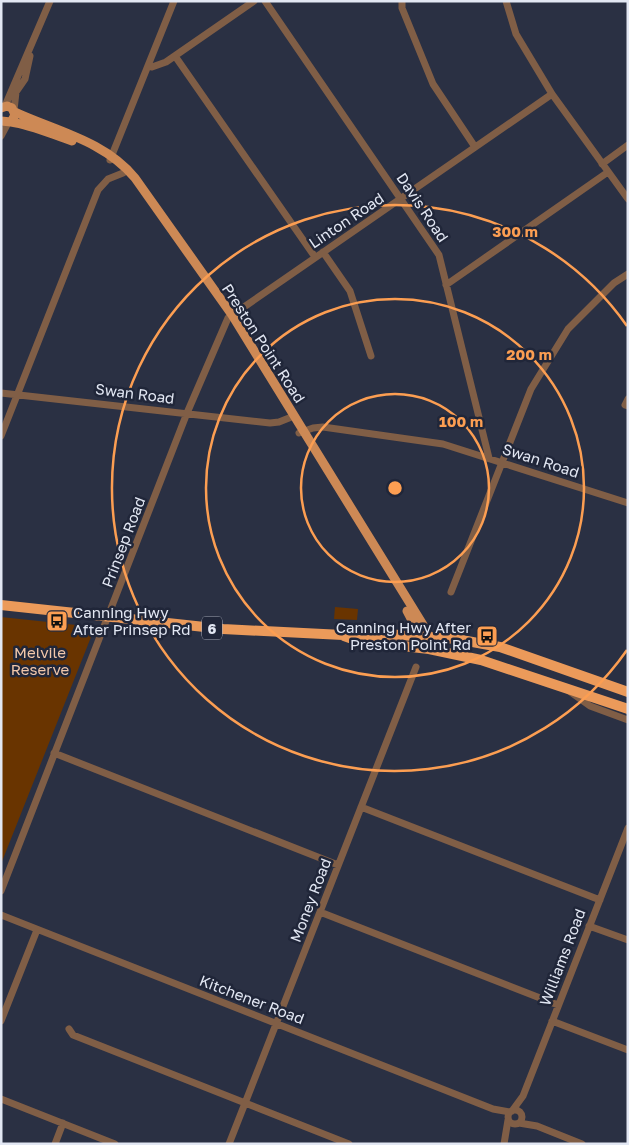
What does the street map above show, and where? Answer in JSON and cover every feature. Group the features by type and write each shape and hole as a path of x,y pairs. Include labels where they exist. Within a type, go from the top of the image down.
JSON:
{"highway":[{"name":"6","path":"1,605 226,630 343,635 358,632 485,643 530,655 628,692"},
{"name":"6","path":"343,635 358,641 424,648 482,660 628,709"},
{"path":"482,660 485,643"}],"main road":[{"path":"6,108 14,118 7,122"},
{"name":"Preston Point Road","path":"6,108 95,145 135,178 230,316 423,637 424,648"},
{"name":"Preston Point Road","path":"7,122 32,125 54,136 83,145 111,158 141,192 230,316"}],"street":[{"path":"6,108 50,1"},
{"path":"111,158 174,1"},
{"path":"148,66 166,62 254,1"},
{"name":"Davis Road","path":"265,1 439,255 489,458"},
{"path":"402,1 402,8 432,84 475,147"},
{"path":"506,1 516,34 552,94 628,199"},
{"path":"175,56 315,257"},
{"name":"Linton Road","path":"230,316 552,94"},
{"path":"1,136 7,122"},
{"path":"602,164 628,145"},
{"path":"446,285 608,172"},
{"path":"1,436 98,190 108,179 123,173"},
{"path":"323,252 350,291 371,356"},
{"path":"451,592 531,389 568,329 614,283 628,274"},
{"name":"Prinsep Road","path":"1,892 187,413 230,316"},
{"name":"Swan Road","path":"1,393 275,423 291,417"},
{"path":"628,399 625,405 628,406"},
{"name":"Swan Road","path":"301,432 323,427 422,439 503,462 628,503"},
{"name":"Money Road","path":"229,1144 416,667"},
{"path":"565,687 590,706 628,720"},
{"path":"54,753 338,864"},
{"path":"361,807 600,900"},
{"name":"Williams Road","path":"505,1141 520,1119 523,1096 628,830"},
{"path":"320,912 558,1005"},
{"name":"Kitchener Road","path":"1,915 509,1115"},
{"path":"589,926 628,940"},
{"path":"1,1021 37,930"},
{"path":"552,1021 628,1050"},
{"path":"69,1028 73,1035 349,1144"},
{"name":"Williams Road","path":"505,1141 509,1115 523,1096"},
{"path":"1,1099 115,1144"},
{"path":"509,1115 582,1144"},
{"path":"509,1115 512,1124 520,1119"},
{"path":"55,1144 63,1123"}],"green space":[{"path":"335,607 358,609 357,620 334,619"},
{"name":"Melvile Reserve","path":"1,617 95,627 1,864"}],"place":[{"name":"Canning Hwy After Prinsep Rd","path":"57,621"},
{"name":"Canning Hwy After Preston Point Rd","path":"487,636"}]}
